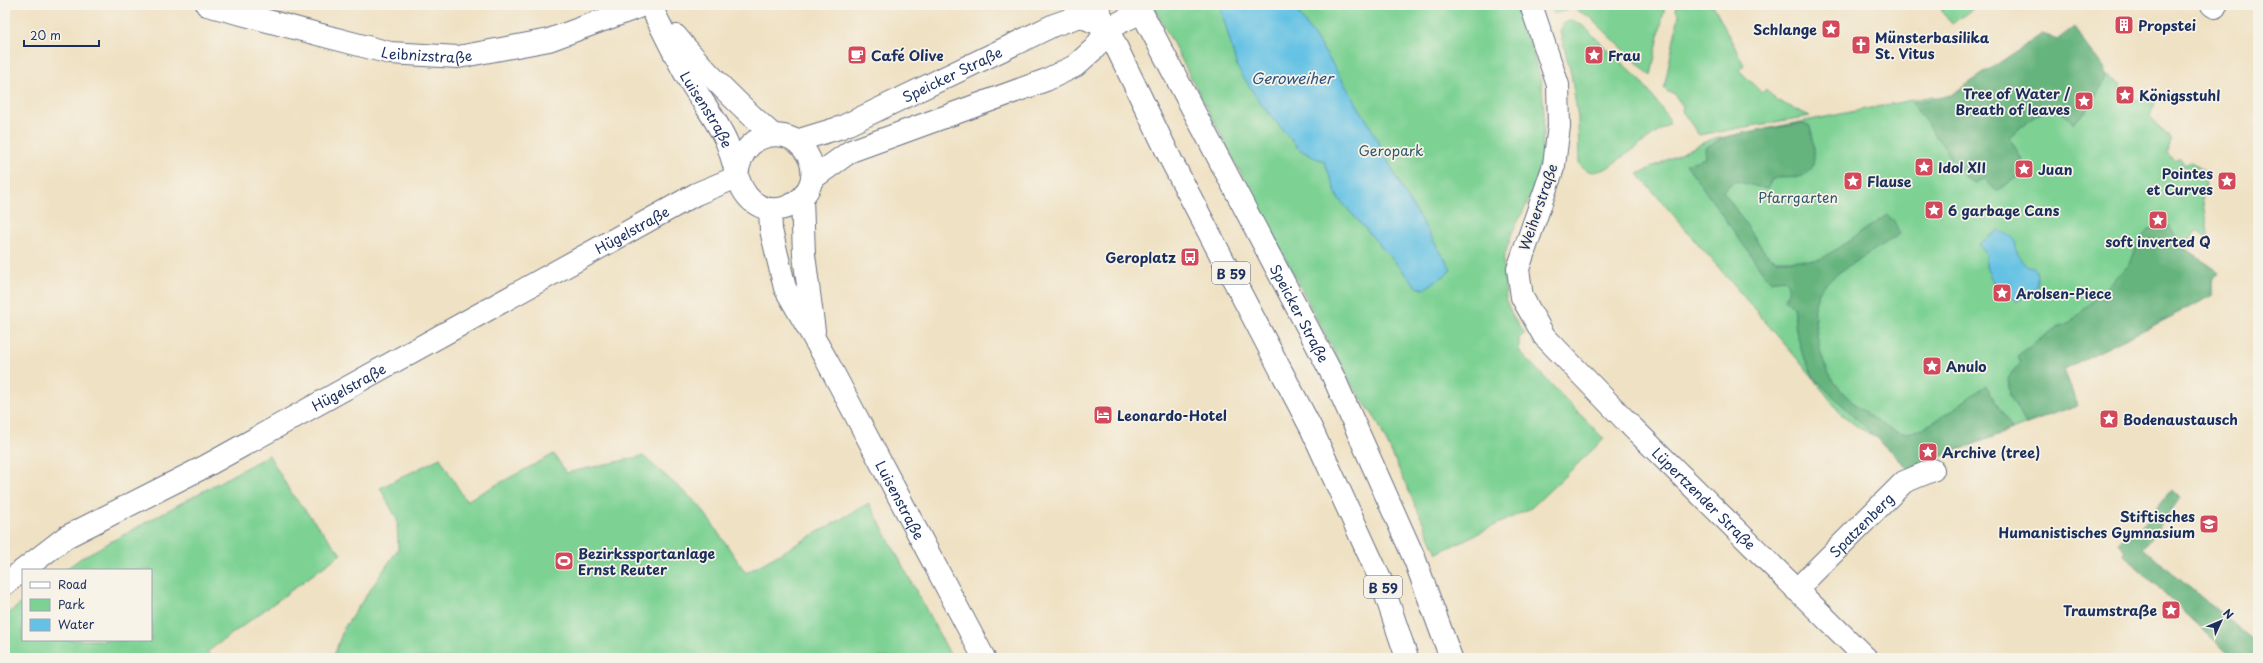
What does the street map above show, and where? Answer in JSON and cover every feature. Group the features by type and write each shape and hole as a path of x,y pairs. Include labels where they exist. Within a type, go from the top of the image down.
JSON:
{"street":[{"name":"Leibnizstraße","path":"207,5 390,53 458,57 549,40 644,5"},
{"name":"Luisenstraße","path":"650,5 701,67 773,135"},
{"name":"Luisenstraße","path":"650,5 686,75 726,142 737,177"},
{"name":"B 59","path":"1096,5 1172,162 1311,428 1381,581 1407,658"},
{"name":"Weiherstraße","path":"1531,5 1558,85 1559,126 1554,165 1518,269 1522,297 1544,336"},
{"name":"Speicker Straße","path":"796,141 842,127 1054,25 1080,16 1108,28 1140,8 1333,376 1415,560 1451,658"},
{"path":"807,188 809,157 804,148 796,141 786,136 773,135 761,137 746,148 738,165 737,177 741,189 748,199 758,206 770,209 782,209 793,205 807,188 851,151 1046,80 1075,66 1095,48 1108,28"},
{"name":"Hügelstraße","path":"24,569 66,537 206,466 696,194 737,177"},
{"name":"Luisenstraße","path":"807,188 804,254 816,342"},
{"name":"Luisenstraße","path":"770,209 771,230 785,288 816,342 984,658"},
{"name":"Lüpertzender Straße","path":"1544,336 1629,424 1866,658"},
{"name":"Spatzenberg","path":"1796,590 1904,482 1933,470"},
{"name":"Hügelstraße","path":"5,584 22,571"}],"green space":[{"name":"Geropark","path":"1153,5 1519,5 1542,85 1544,115 1542,153 1535,188 1512,233 1503,260 1506,301 1514,319 1525,333 1519,339 1519,351 1604,439 1531,508 1437,553 1377,421 1351,384"},
{"path":"1551,5 1665,5 1651,76 1590,17 1572,8 1554,14"},
{"path":"1678,5 1713,5 1744,65 1739,70 1762,93 1766,89 1776,100 1810,116 1699,135 1682,111 1683,106 1673,93 1668,92 1664,88 1679,15 1676,10"},
{"path":"1947,5 1978,5 1952,24 1941,11"},
{"path":"1572,20 1583,26 1641,81 1669,119 1668,125 1607,168 1595,172 1585,170 1579,164 1578,118 1571,74 1560,31 1564,23"},
{"path":"2074,27 2103,67 2107,78 2085,113 2073,123 2064,115 2056,111 2048,111 2033,118 2009,137 2023,161 2018,177 1996,191 1984,178 1975,183 1966,178 1912,103 1951,95 2042,34 2058,39"},
{"name":"Pfarrgarten","path":"2100,72 2122,84 2120,90 2128,98 2137,100 2157,97 2151,117 2171,140 2167,153 2174,161 2180,158 2185,165 2190,161 2204,171 2206,187 2201,192 2209,238 2196,230 2184,248 2219,272 2212,280 2212,296 2064,369 2077,405 1909,469 1873,435 1859,428 1840,413 1812,376 1638,174 1709,140 1932,96 1938,105 1995,143"},
{"path":"1802,123 1809,125 1813,140 1814,160 1812,168 1808,173 1797,177 1772,178 1767,189 1734,181 1723,191 1764,251 1771,258 1776,260 1814,260 1823,258 1887,215 1894,221 1900,234 1833,277 1824,285 1817,296 1815,305 1815,323 1818,342 1826,367 1838,387 1856,406 1868,415 1889,428 1903,433 1912,432 1933,422 1986,385 2012,429 1909,469 1815,379 1803,356 1796,331 1793,307 1785,299 1788,291 1787,283 1783,279 1770,281 1686,164 1706,158 1705,148 1726,138 1751,131"},
{"path":"2169,226 2184,248 2219,272 2212,280 2212,296 2064,369 2077,405 2026,424 2010,396 2008,378 2020,364 2017,356 2053,330 2070,323 2130,264 2140,239 2148,229"},
{"name":"Bezirkssportanlage Ernst Reuter","path":"554,454 566,473 643,456 699,505 746,573 869,503 952,658 333,658 344,628 398,549 397,519 380,488 440,458 466,501"},
{"path":"269,455 291,493 341,554 207,652 212,658 5,658 5,616 22,603 22,641 152,641 152,569 66,569 81,558"},
{"path":"2171,490 2179,498 2143,549 2258,644 2258,658 2233,658 2124,555 2125,551 2118,542 2144,524"}],"water":[{"name":"Geroweiher","path":"1220,5 1293,5 1328,57 1369,124 1406,196 1451,269 1448,273 1424,289 1417,287 1338,198 1324,161 1299,149 1260,103 1237,67"},
{"path":"1998,231 2007,234 2014,239 2016,242 2016,249 2021,259 2028,266 2034,268 2036,273 2037,288 2017,302 2010,291 1998,286 1991,278 1986,267 1986,254 1979,244"}],"place":[{"name":"Propstei","path":"2124,25"},
{"name":"Schlange","path":"1831,29"},
{"name":"Münsterbasilika St. Vitus","path":"1861,45"},
{"name":"Café Olive","path":"857,55"},
{"name":"Frau","path":"1594,55"},
{"name":"Königsstuhl","path":"2125,95"},
{"name":"Tree of Water / Breath of leaves","path":"2084,101"},
{"name":"Idol XII","path":"1924,167"},
{"name":"Juan","path":"2024,169"},
{"name":"Flause","path":"1853,181"},
{"name":"Pointes et Curves","path":"2227,181"},
{"name":"6 garbage Cans","path":"1934,210"},
{"name":"soft inverted Q","path":"2158,220"},
{"name":"Geroplatz","path":"1190,257"},
{"name":"Arolsen-Piece","path":"2002,293"},
{"name":"Anulo","path":"1932,366"},
{"name":"Leonardo-Hotel","path":"1103,415"},
{"name":"Bodenaustausch","path":"2109,419"},
{"name":"Archive (tree)","path":"1928,452"},
{"name":"Stiftisches Humanistisches Gymnasium","path":"2209,524"},
{"name":"Bezirkssportanlage Ernst Reuter","path":"564,561"},
{"name":"Traumstraße","path":"2171,610"}]}
